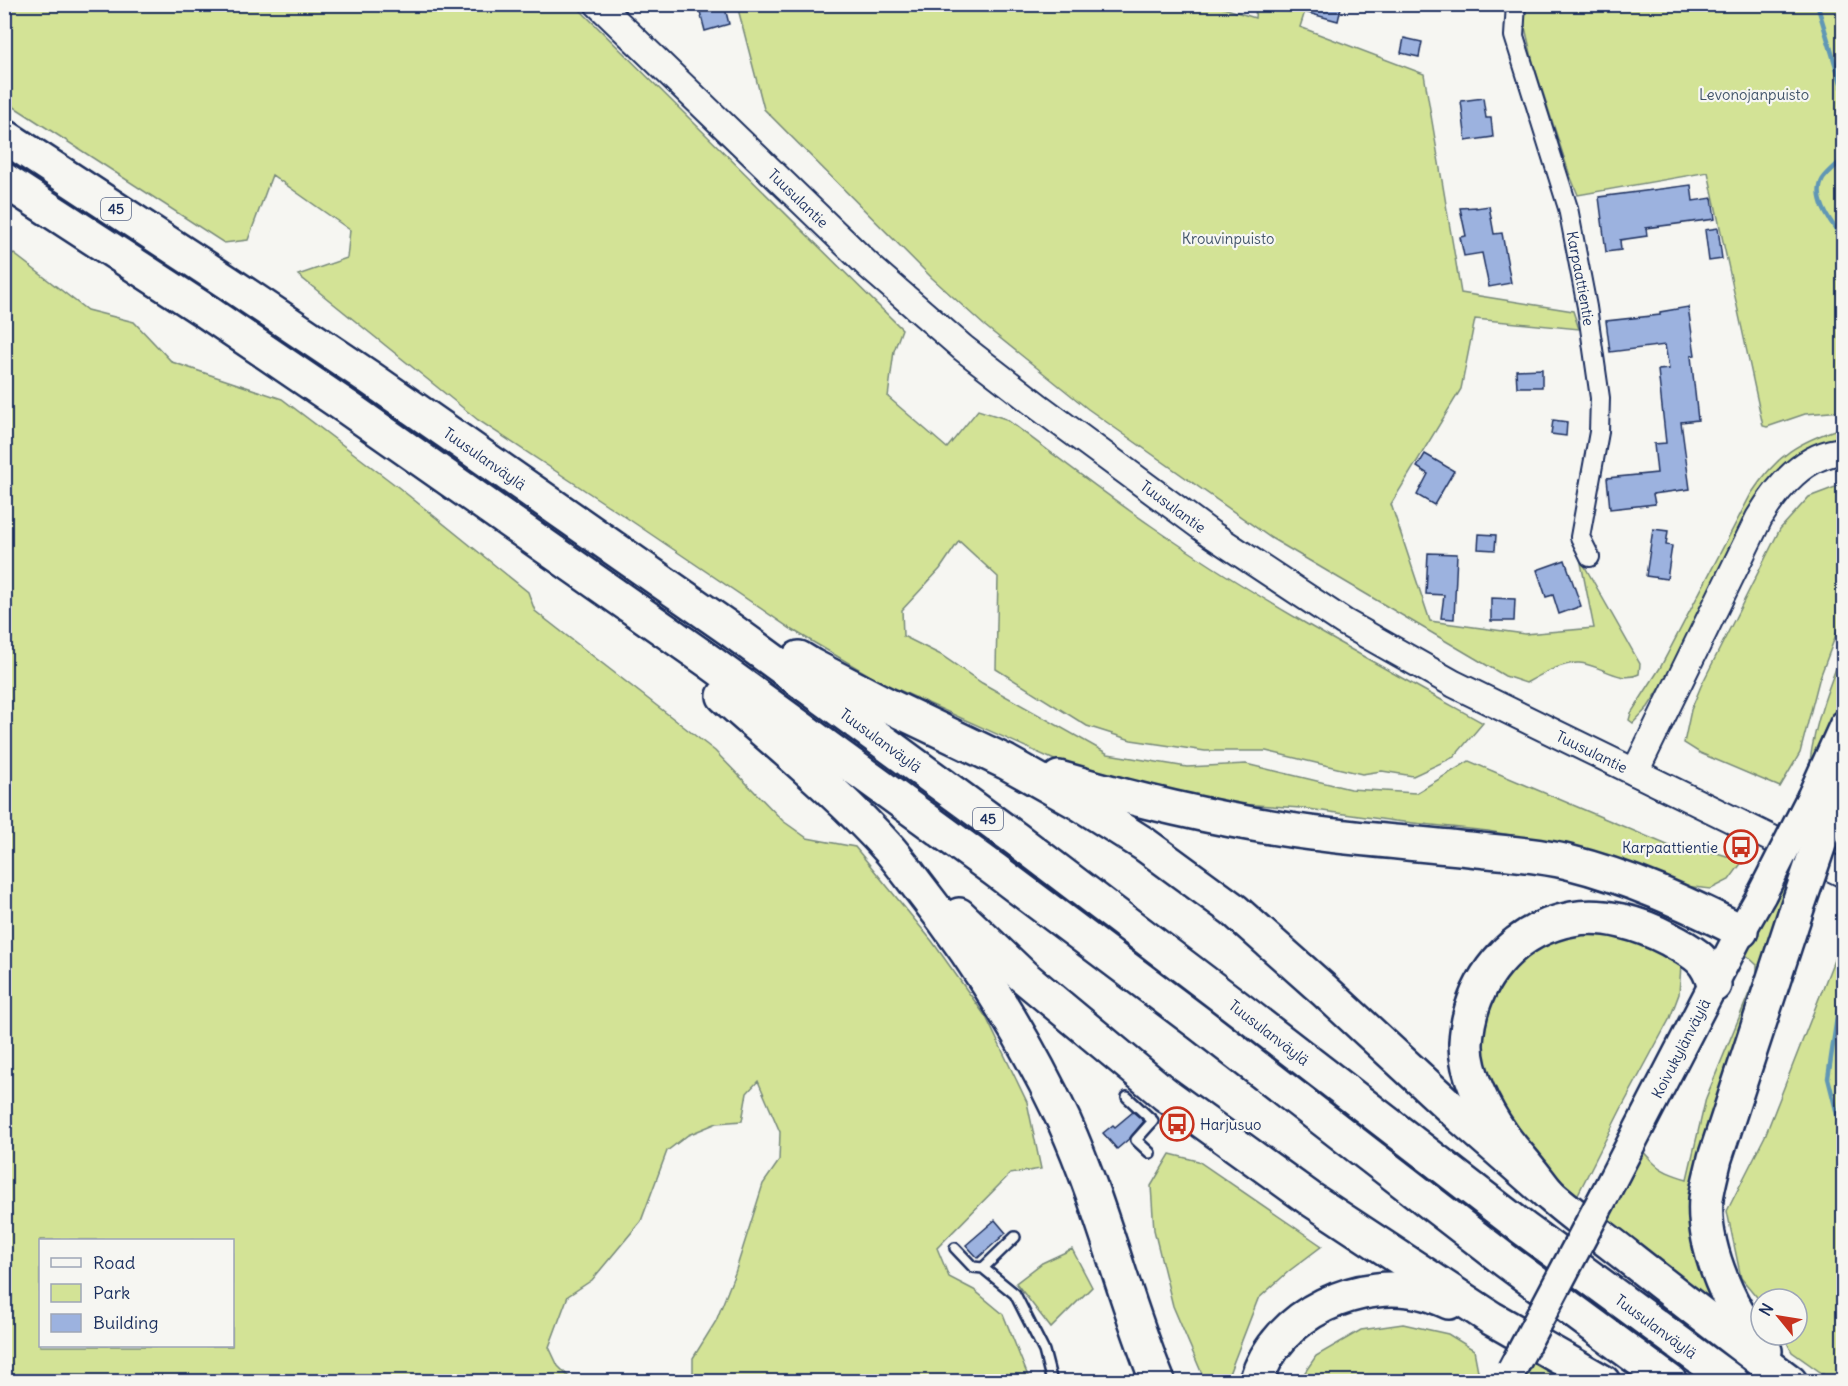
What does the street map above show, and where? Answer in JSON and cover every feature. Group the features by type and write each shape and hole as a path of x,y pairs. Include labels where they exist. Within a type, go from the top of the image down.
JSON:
{"highway":[{"name":"Tuusulanväylä","path":"4,136 284,320 731,630 1016,839 1523,1228 1731,1382"},
{"name":"45","path":"4,180 207,312 338,401 720,669 995,870 1209,1031 1506,1261 1670,1382"},
{"path":"615,549 750,626 812,666 1006,762 1079,803 1144,844 1234,910 1549,1194 1702,1316 1791,1382"},
{"path":"584,574 830,789 890,850 1023,976 1165,1094 1309,1198 1491,1318 1603,1382"},
{"path":"1006,762 1088,786 1229,821 1312,833 1523,855 1567,862 1624,879 1666,895 1741,931"},
{"path":"1791,1382 1762,1348 1735,1309 1726,1290 1708,1240 1706,1199 1728,1114 1795,914 1822,801 1844,767"},
{"path":"890,850 987,979 1032,1057 1064,1122 1092,1188 1158,1382"},
{"path":"1549,1194 1502,1135 1484,1106 1471,1074 1466,1045 1470,1014 1480,986 1497,961 1520,941 1544,927 1573,918 1601,917 1655,931 1691,951 1702,959 1710,971 1714,985"},
{"path":"1256,1382 1259,1370 1273,1347 1291,1326 1315,1308 1369,1291 1396,1290 1427,1293 1491,1318"}],"main road":[{"name":"Tuusulantie","path":"598,4 870,267 963,348 1211,534 1344,622 1454,684 1844,874"},
{"path":"1635,772 1754,528 1771,499 1784,482 1798,470 1815,460 1844,451"},
{"name":"Koivukylänväylä","path":"1508,1378 1741,931 1822,801 1844,725"}],"street":[{"name":"Karpaattientie","path":"1516,4 1514,36 1568,208 1587,307 1600,398 1599,432 1580,537 1590,556"}],"lane":[{"path":"1127,1097 1153,1121 1136,1140 1150,1152"},
{"path":"983,1268 1015,1237"},
{"path":"955,1248 973,1267 983,1268 1015,1294 1044,1351 1052,1382"}],"green space":[{"name":"Krouvinpuisto","path":"1211,4 1255,18 1256,5 1307,5 1300,27 1424,74 1461,293 1573,311 1579,329 1475,319 1461,389 1391,504 1430,621 1525,634 1594,628 1580,558 1640,664 1639,674 1624,677 1587,664 1573,663 1559,667 1526,683 1505,676 1271,538 1088,409 985,326 932,278 764,109 737,5"},
{"path":"4,5 575,5 902,329 894,351 888,397 947,448 978,410 1006,419 1134,514 1233,580 1315,629 1483,723 1454,757 1413,776 1382,771 1362,774 1266,751 1205,751 1131,740 1087,726 996,669 998,577 959,541 940,569 902,610 903,636 941,655 982,683 1108,754 1187,767 1246,764 1350,789 1416,793 1469,761 1679,850 1717,853 1743,861 1729,880 1711,889 1684,886 1581,848 1488,831 1301,808 1208,802 1070,767 879,681 791,629 478,420 298,275 347,258 350,230 272,175 248,240 224,243 5,101"},
{"name":"Levonojanpuisto","path":"1527,5 1843,5 1843,411 1805,414 1767,427 1763,426 1708,172 1578,195 1533,62 1524,23"},
{"path":"5,247 87,310 134,322 172,362 282,399 398,487 528,592 535,611 715,751 783,821 807,838 855,847 932,941 986,1017 1027,1102 1041,1169 1010,1174 937,1248 949,1277 974,1290 1003,1314 1030,1381 667,1381 693,1377 693,1358 716,1321 735,1273 763,1184 779,1161 780,1132 758,1081 747,1093 742,1121 717,1123 688,1135 667,1151 641,1221 592,1280 568,1296 549,1347 558,1366 573,1381 5,1381"},
{"path":"1843,427 1843,439 1829,442 1696,622 1662,685 1648,707 1633,723 1629,720 1631,713 1660,668 1751,494 1770,469 1790,451 1814,438"},
{"path":"1843,484 1843,616 1819,680 1800,753 1780,787 1700,753 1684,743 1691,710 1701,686 1780,529 1809,497"},
{"path":"1843,650 1843,702 1810,761 1819,718"},
{"path":"1787,880 1791,894 1704,1158 1736,1329 1602,1226 1640,1150 1662,1169 1687,1179 1706,1098 1757,974 1757,965 1745,954 1777,891"},
{"path":"1570,928 1630,933 1681,965 1679,994 1670,1018 1575,1200 1507,1128 1475,1043 1504,965"},
{"path":"1843,937 1844,1381 1833,1381 1792,1352 1789,1347 1809,1347 1809,1287 1749,1288 1741,1278 1727,1211 1765,1136"},
{"path":"1170,1154 1198,1161 1322,1246 1258,1299 1229,1374 1229,1381 1205,1381 1173,1306 1154,1230 1151,1186"},
{"path":"1072,1249 1092,1287 1051,1328 1016,1283 1042,1263"},
{"path":"1403,1324 1448,1334 1474,1350 1478,1371 1472,1381 1299,1381 1316,1356 1361,1330"},
{"path":"1534,1358 1574,1382 1521,1382"}],"building":[{"path":"698,4 724,4 729,24 705,31"},
{"path":"1293,4 1342,4 1338,21 1293,9"},
{"path":"1404,38 1422,42 1419,57 1401,53"},
{"path":"1483,98 1486,118 1491,118 1493,137 1466,141 1461,101"},
{"path":"1691,185 1693,201 1712,198 1715,219 1646,228 1647,236 1620,240 1621,250 1606,252 1599,197"},
{"path":"1489,206 1494,234 1502,233 1511,283 1489,287 1482,253 1464,256 1460,237 1466,236 1460,208"},
{"path":"1718,228 1722,259 1709,261 1705,230"},
{"path":"1688,307 1695,355 1691,356 1698,420 1681,422 1690,489 1653,494 1655,504 1610,509 1607,478 1657,473 1654,444 1666,443 1658,370 1669,369 1665,345 1610,352 1606,321 1660,315 1660,312"},
{"path":"1542,369 1542,387 1517,387 1516,370"},
{"path":"1553,420 1567,422 1566,436 1551,434"},
{"path":"1425,454 1454,471 1434,505 1417,495 1428,474 1417,467"},
{"path":"1653,529 1668,531 1666,545 1672,546 1667,579 1646,576"},
{"path":"1479,534 1496,535 1495,550 1478,549"},
{"path":"1428,553 1457,554 1454,619 1441,618 1444,595 1426,594"},
{"path":"1565,560 1581,606 1559,614 1553,595 1546,597 1537,570"},
{"path":"1491,598 1515,599 1514,621 1491,621"},
{"path":"1133,1112 1144,1121 1117,1149 1103,1133 1113,1125 1115,1127"},
{"path":"995,1220 1006,1233 978,1258 966,1245"}],"waterway":[{"path":"1817,4 1844,93"},
{"path":"1844,158 1823,179 1820,187 1821,203 1844,240"},
{"path":"1844,528 1837,549 1844,552"},
{"path":"1844,970 1828,1078 1844,1142"}],"place":[{"name":"Karpaattientie","path":"1741,847"},
{"name":"Harjusuo","path":"1177,1124"}]}
